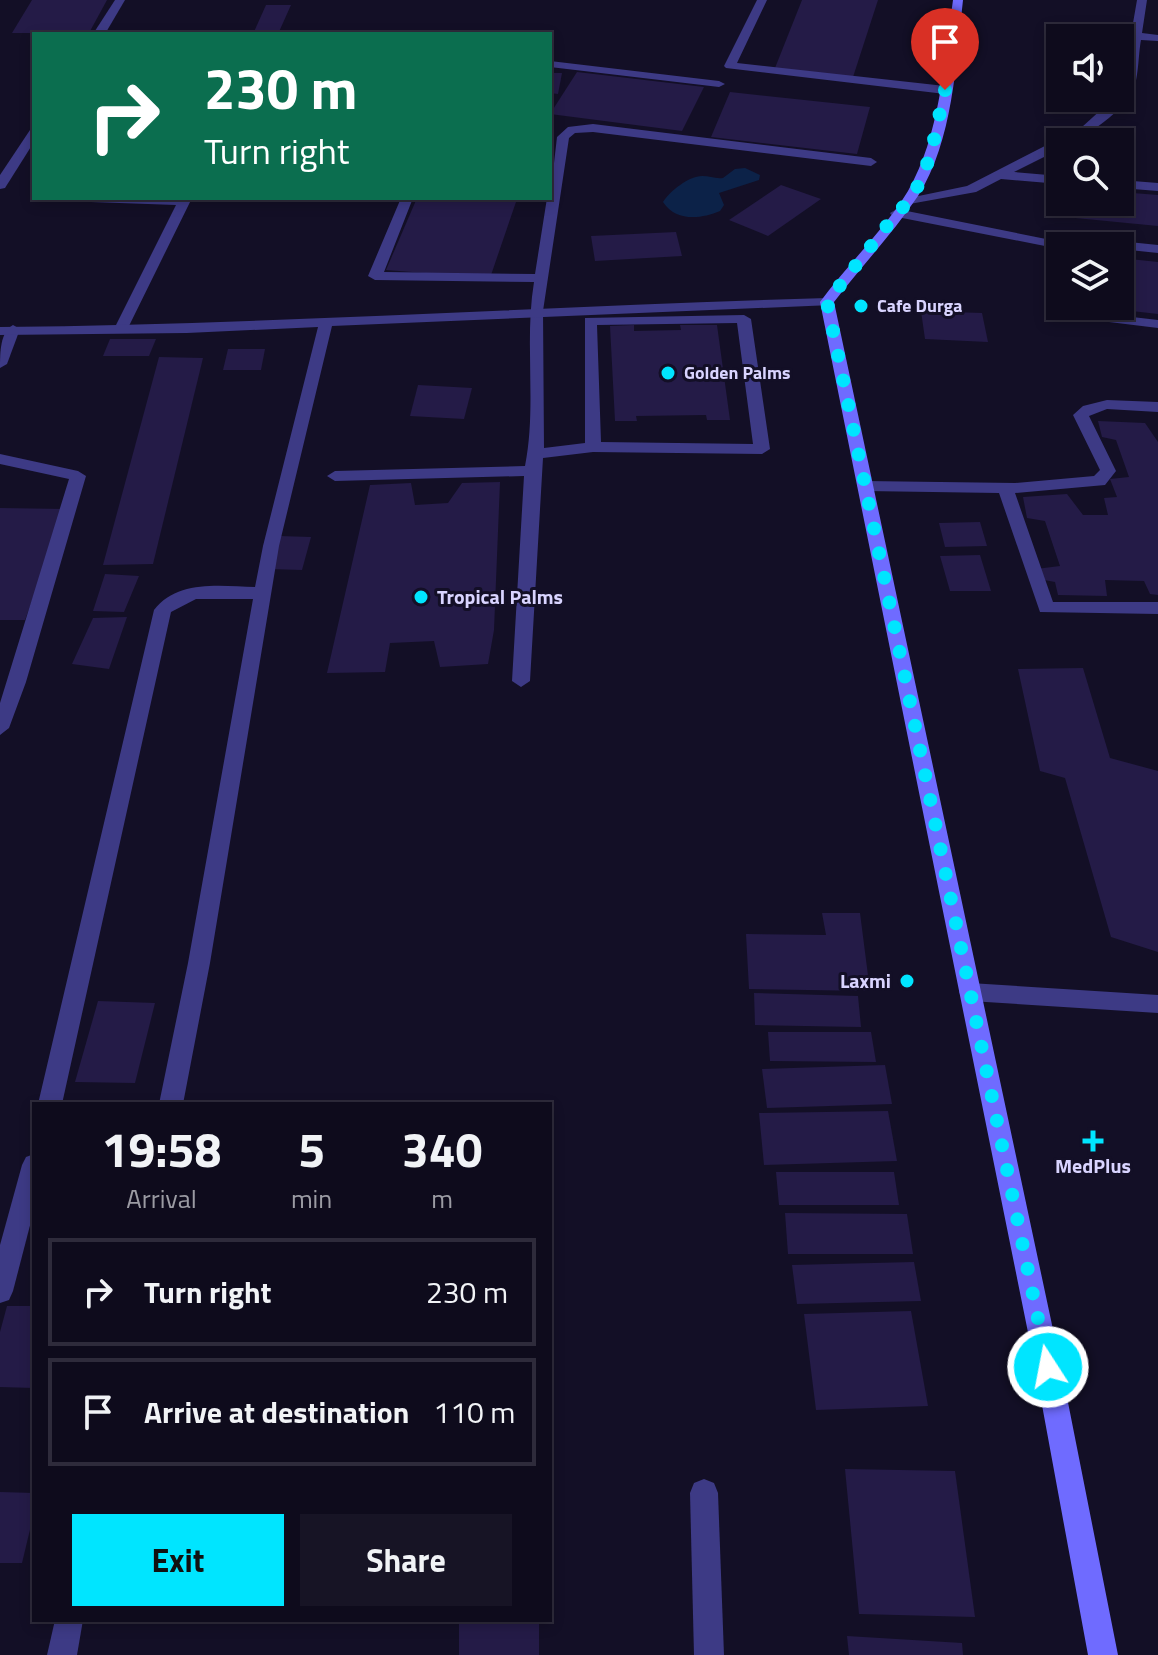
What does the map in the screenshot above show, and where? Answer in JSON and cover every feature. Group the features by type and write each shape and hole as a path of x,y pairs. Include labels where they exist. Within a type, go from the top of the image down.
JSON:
{"street":[{"path":"100,32 120,0"},
{"path":"762,0 730,66 945,90"},
{"path":"958,0 945,90 926,166 909,202 827,302 1045,1352 1103,1655"},
{"path":"1088,128 1126,93 1142,0"},
{"path":"1137,36 1158,38"},
{"path":"552,64 719,84"},
{"path":"521,681 534,463 536,311 563,137 572,130 593,128 871,162"},
{"path":"0,185 32,136"},
{"path":"909,202 971,189 1046,151"},
{"path":"999,175 1046,179"},
{"path":"1134,185 1158,187"},
{"path":"122,327 185,200"},
{"path":"406,200 375,276 541,278"},
{"path":"897,213 1046,243"},
{"path":"1134,247 1158,249"},
{"path":"0,364 6,330 187,329 536,311 827,302"},
{"path":"335,476 534,463 593,447 762,449 744,319 590,321 593,447"},
{"path":"1124,320 1158,324"},
{"path":"171,1102 199,963 271,546 326,322"},
{"path":"865,486 1005,488 1099,481 1108,471 1081,415 1087,408 1100,404 1158,407"},
{"path":"0,459 78,476 0,728"},
{"path":"1005,488 1046,608 1158,608"},
{"path":"50,1102 163,610 174,598 191,593 262,593"},
{"path":"970,992 1158,1004"},
{"path":"0,1291 32,1172"},
{"path":"704,1493 709,1655"},
{"path":"62,1655 69,1622"}],"water":[{"path":"745,168 760,175 759,180 719,193 724,205 720,211 705,216 682,216 663,202 686,181 702,176 723,178 735,169"}],"building":[{"path":"32,0 107,0 90,32 12,33"},
{"path":"802,0 878,0 853,77 775,68"},
{"path":"266,5 291,5 279,32 254,32"},
{"path":"577,72 704,87 682,131 552,114"},
{"path":"552,73 562,73 558,94 552,93"},
{"path":"730,92 870,107 857,154 711,137"},
{"path":"781,185 821,199 768,236 729,220"},
{"path":"1134,193 1158,195 1158,226 1055,216 1134,216"},
{"path":"416,200 517,200 490,278 386,270"},
{"path":"676,232 682,256 595,261 591,236"},
{"path":"1134,259 1158,262 1158,314 1134,311"},
{"path":"921,311 982,313 988,342 925,339"},
{"name":"Golden Palms","path":"634,325 634,331 681,330 680,325 717,325 730,420 707,420 706,415 636,416 637,421 615,421 610,326"},
{"path":"110,339 156,339 149,356 103,356"},
{"path":"228,349 265,349 261,370 223,370"},
{"path":"159,357 203,358 153,564 103,565"},
{"path":"418,385 472,388 464,419 410,416"},
{"path":"1098,421 1145,423 1158,442 1158,595 1150,594 1144,581 1105,580 1107,596 1058,595 1055,582 1039,579 1036,569 1060,566 1045,521 1027,518 1023,497 1067,494 1083,515 1108,515 1104,498 1117,497 1110,479 1129,477 1116,440 1102,437"},
{"name":"Tropical Palms","path":"500,482 494,630 488,664 440,667 434,641 390,643 385,672 327,673 370,485 411,483 415,505 448,503 462,483"},
{"path":"0,508 65,509 25,620 0,620"},
{"path":"980,522 987,546 945,547 939,523"},
{"path":"279,536 311,537 302,570 269,569"},
{"path":"980,555 991,591 950,591 940,556"},
{"path":"105,574 139,576 124,612 93,611"},
{"path":"127,617 109,669 72,664 93,618"},
{"path":"1083,668 1110,758 1158,771 1158,952 1111,937 1065,778 1040,771 1018,669"},
{"path":"822,913 860,913 870,991 749,989 746,934 826,935"},
{"path":"754,993 858,996 861,1027 755,1025"},
{"path":"98,1001 155,1003 135,1083 75,1082"},
{"path":"768,1032 871,1032 876,1062 770,1061"},
{"path":"885,1065 892,1104 767,1108 762,1069"},
{"path":"888,1111 897,1161 764,1165 759,1113"},
{"path":"776,1172 894,1172 899,1205 779,1205"},
{"path":"785,1213 907,1214 913,1254 788,1254"},
{"path":"914,1262 921,1301 797,1304 792,1265"},
{"path":"7,1306 32,1306 32,1388 0,1387 0,1332"},
{"path":"911,1311 928,1406 816,1410 804,1314"},
{"path":"845,1469 955,1471 975,1617 859,1614"},
{"path":"0,1492 32,1493 32,1521 22,1563 0,1563"},
{"path":"459,1622 539,1622 539,1655 459,1655"},
{"path":"847,1636 962,1643 963,1655 849,1655"}],"place":[{"name":"Cafe Durga","path":"861,306"},
{"name":"Golden Palms","path":"668,373"},
{"name":"Tropical Palms","path":"421,597"},
{"name":"Laxmi","path":"907,981"},
{"name":"MedPlus","path":"1093,1141"}],"route":[{"path":"945,90 926,166 909,202 827,302 1048,1367"}]}
